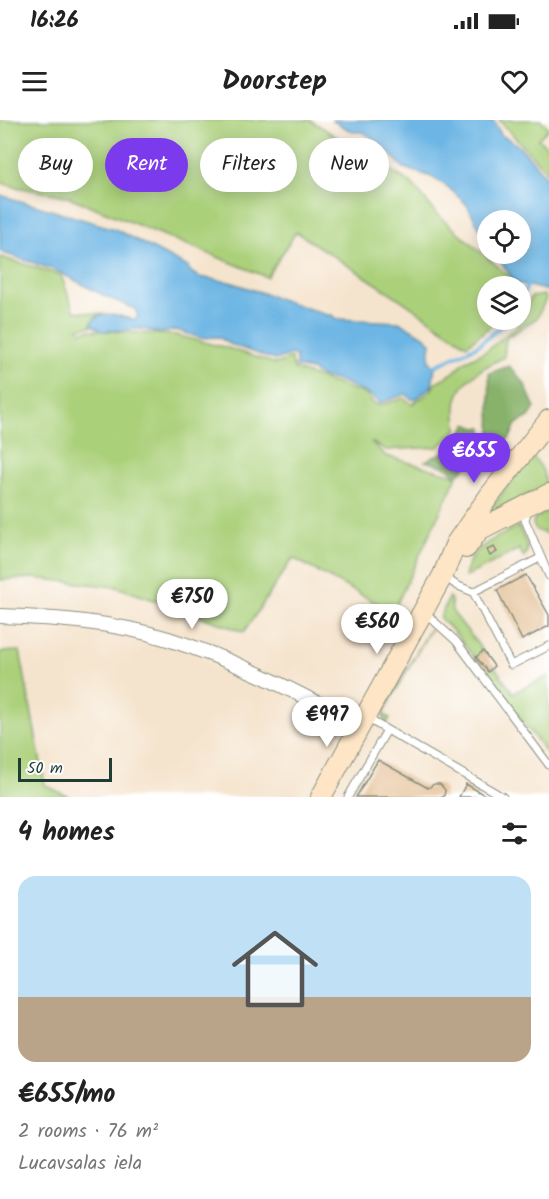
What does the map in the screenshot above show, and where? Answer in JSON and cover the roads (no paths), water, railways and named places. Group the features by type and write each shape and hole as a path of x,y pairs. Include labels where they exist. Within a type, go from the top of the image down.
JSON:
{"street":[{"path":"321,797 443,575 456,543 490,495 549,420"},
{"path":"443,575 479,530 540,498"},
{"path":"0,616 90,622 168,639 264,675 363,722"}],"lane":[{"path":"540,498 525,520 549,576"},
{"path":"473,592 540,558"},
{"path":"443,575 456,585 473,592 511,666 549,646"},
{"path":"423,610 456,641 549,765"},
{"path":"363,722 388,731 503,797"},
{"path":"348,797 388,731"}],"water":[{"path":"331,120 493,120 502,136 522,149 549,180 549,291 531,286 531,276 511,276 502,264 531,264 531,210 477,210 477,224 467,205 448,187 432,177 404,168 389,153 389,138 372,138 363,132 353,132"},
{"path":"0,195 115,229 188,267 199,277 230,282 332,315 336,319 399,322 426,337 431,343 429,359 435,366 432,386 416,399 411,399 406,394 379,403 370,395 340,381 296,367 296,357 292,354 275,360 227,343 219,337 201,338 176,330 160,333 142,329 102,331 91,324 99,316 110,314 135,320 138,316 135,309 55,270 0,252"}],"waterway":[{"path":"435,366 477,346 497,330"}]}
